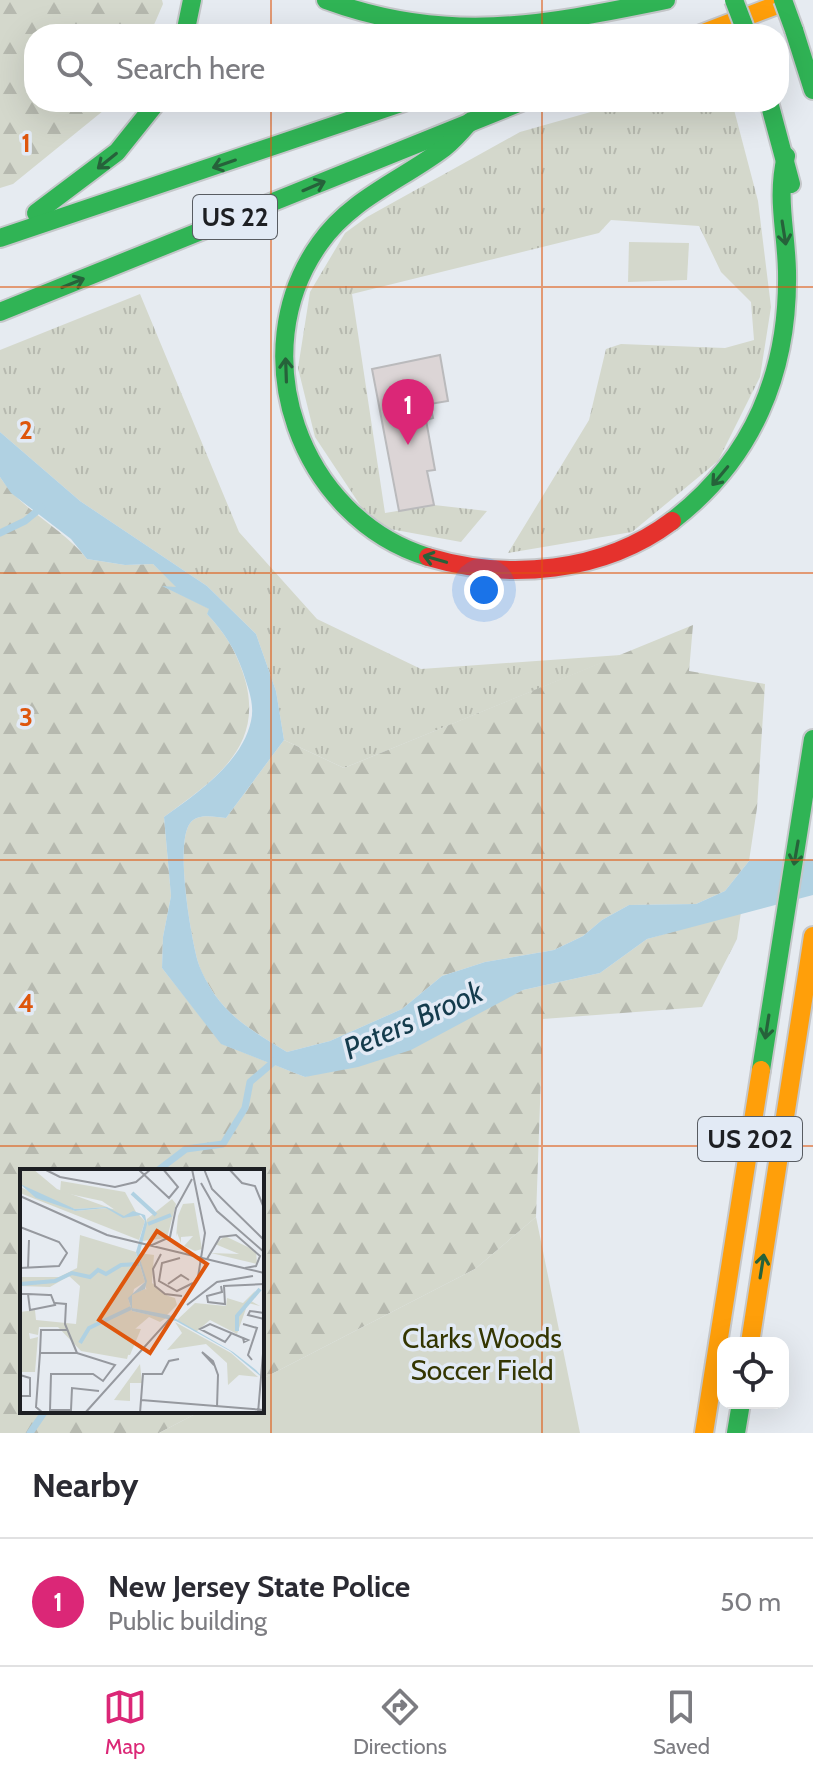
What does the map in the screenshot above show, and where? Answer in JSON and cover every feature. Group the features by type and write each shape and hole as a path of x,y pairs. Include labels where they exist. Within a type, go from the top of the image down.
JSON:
{"highway":[{"path":"187,24 192,0"},
{"path":"326,0 392,24"},
{"path":"537,24 666,0"},
{"path":"621,24 682,0"},
{"path":"734,0 743,24"},
{"path":"783,0 813,90"},
{"path":"727,24 790,0"},
{"path":"6,236 117,152 149,112"},
{"name":"US 22","path":"6,236 374,112"},
{"name":"US 22","path":"0,312 495,112"},
{"path":"772,112 786,156 807,279"},
{"path":"471,121 441,150 373,191 323,239 298,284 288,322 285,372 294,427 303,451 329,493 353,520 391,544 481,571 505,573 555,568 617,551 664,527 686,511 735,459 763,411 785,334 788,278 779,198 786,156"},
{"name":"US 202","path":"704,1433 813,739"},
{"name":"US 202","path":"751,1337 812,941"},
{"path":"736,1433 740,1409"},
{"path":"750,1409 753,1433"}],"green space":[{"path":"0,0 162,0 154,24 24,24 24,112 102,112 13,184 0,188"},
{"path":"591,112 735,112 758,201 771,307 760,377 718,461 632,532 508,553 589,420 606,349 621,344 725,348 754,340 751,302 721,272 699,226 611,220 599,233 352,294 385,513 434,505 487,511 461,542 390,529 366,514 315,437 298,368 310,292 345,233 367,217 520,132"},
{"path":"629,242 689,243 687,280 628,282"},
{"path":"140,294 239,532 317,619 421,669 621,655 344,768 284,740 276,691 256,634 207,586 80,501 0,432 0,350"},
{"path":"0,477 19,500 66,537 87,559 125,565 153,564 177,587 165,587 210,609 207,614 219,627 240,664 249,698 243,740 219,773 164,817 171,896 163,937 162,968 222,1044 305,1077 474,1013 523,990 600,973 647,939 741,912 737,939 702,1007 543,1019 536,1217 475,1269 264,1378 264,1169 20,1169 20,1413 197,1413 159,1433 0,1433"},
{"path":"693,625 689,671 765,684 757,808 749,861 725,891 696,904 629,905 602,920 583,936 554,950 485,962 442,976 402,1009 330,1041 287,1052 248,1027 222,1004 203,975 195,950 184,868 186,832 198,817 226,818 284,740 344,768"},
{"name":"Clarks Woods Soccer Field","path":"536,1217 580,1433 159,1433 197,1413 264,1413 264,1378 475,1269"}],"water":[{"name":"Peters Brook","path":"0,432 80,501 207,586 256,634 276,691 284,740 226,818 203,817 191,822 186,832 184,868 192,933 203,974 222,1004 239,1020 287,1052 330,1041 402,1009 442,976 485,962 554,950 583,936 602,920 629,905 696,904 725,891 749,861 813,860 813,895 647,939 600,973 523,990 411,1050 358,1067 305,1077 221,1044 162,968 163,937 171,896 164,817 216,776 246,736 252,708 243,672 228,641 207,614 209,609 162,586 176,587 153,564 125,565 87,559 71,539 11,493 0,477"}],"building":[{"path":"440,355 448,401 430,404 433,418 426,420 435,470 427,471 434,505 399,511 372,369"}],"waterway":[{"path":"0,533 25,521 42,507"},
{"path":"160,1169 186,1149 223,1144 245,1108 250,1082 277,1059"},
{"path":"30,1433 44,1413"}],"traffic: fast":[{"path":"187,24 192,0"},
{"path":"326,0 371,14 434,24"},
{"path":"523,24 666,0"},
{"path":"734,0 743,24"},
{"path":"783,0 794,30"},
{"path":"794,30 813,90"},
{"path":"36,213 117,152 149,112"},
{"path":"0,238 374,112"},
{"path":"0,312 496,112"},
{"path":"772,112 791,184"},
{"path":"428,557 383,537 346,507 317,470 296,427 286,380 286,333 297,286 320,243 332,228 360,203 444,148 471,121"},
{"path":"672,521 700,497 745,441 761,411 773,378 786,308 782,200 786,156"},
{"path":"761,1070 813,739"},
{"path":"736,1433 740,1409"}],"traffic: slow":[{"path":"727,24 777,5"},
{"path":"751,1337 813,936"},
{"path":"704,1433 761,1070"}],"traffic: jam":[{"path":"428,557 490,569 554,568 616,552 672,521"}],"place":[{"name":"New Jersey State Police","path":"408,445"}]}
